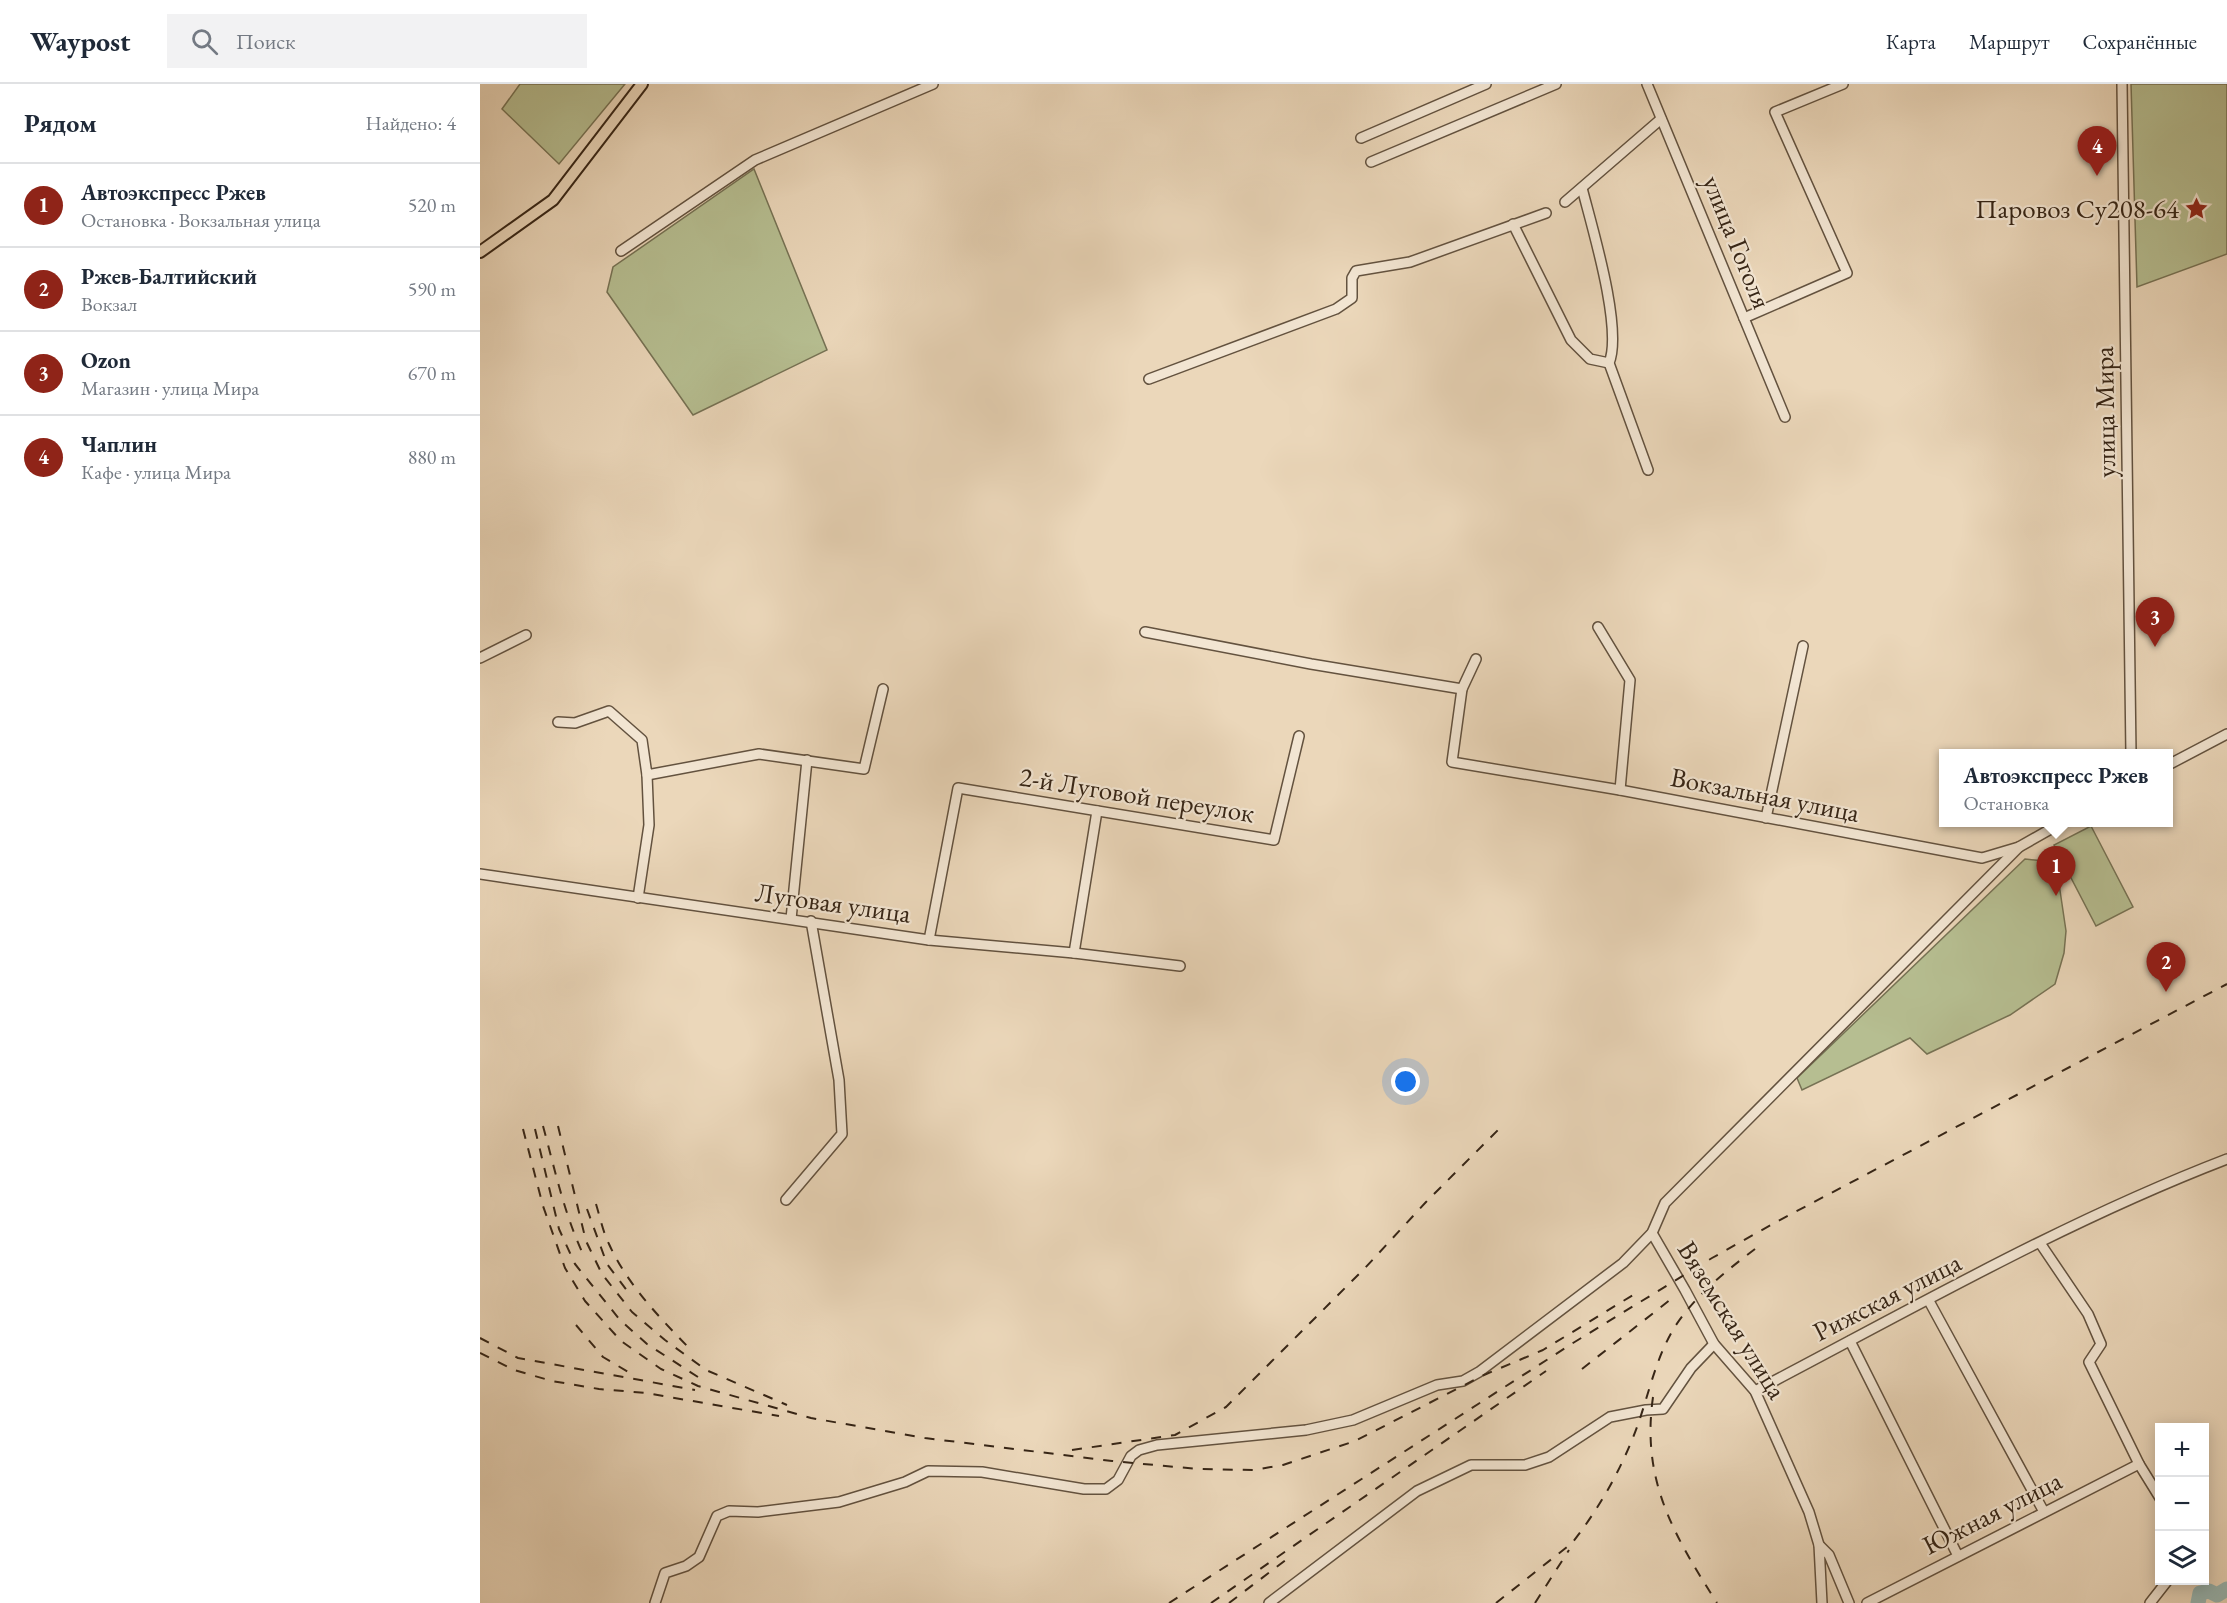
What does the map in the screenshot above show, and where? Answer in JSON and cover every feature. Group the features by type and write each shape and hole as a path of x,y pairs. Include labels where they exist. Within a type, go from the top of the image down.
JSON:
{"main road":[{"path":"480,252 553,200 642,84"}],"street":[{"path":"621,251 755,160 933,84"},
{"path":"1361,138 1486,84"},
{"path":"1371,162 1556,84"},
{"name":"улица Гоголя","path":"1647,84 1785,417"},
{"path":"1744,318 1847,273 1775,112 1843,84"},
{"name":"улица Мира","path":"2122,84 2132,749"},
{"path":"1565,202 1661,119"},
{"path":"1582,188 1610,303 1613,352 1609,363 1648,470"},
{"path":"1149,379 1336,309 1352,298 1352,278 1356,271 1410,262 1546,213"},
{"path":"1513,224 1571,340 1590,359 1609,363"},
{"path":"1598,627 1630,680 1620,790"},
{"path":"1145,632 1311,664 1462,689 1476,659"},
{"path":"480,658 526,634"},
{"path":"1766,818 1803,646"},
{"path":"647,776 759,754 864,769 883,689"},
{"name":"Вокзальная улица","path":"1462,689 1452,762 1620,790 1982,858 2019,847 2054,827"},
{"path":"558,722 575,723 609,711 642,740 647,776 649,825 638,898"},
{"path":"2173,763 2227,734"},
{"name":"2-й Луговой переулок","path":"929,940 958,788 1274,840 1299,736"},
{"path":"791,919 807,760"},
{"path":"1074,953 1097,811"},
{"path":"655,1603 665,1573 686,1566 699,1557 717,1516 729,1511 759,1512 838,1502 905,1482 928,1471 982,1472 1084,1490 1106,1489 1118,1480 1126,1463 1139,1450 1157,1445 1306,1430 1353,1420 1437,1385 1463,1381 1479,1372 1623,1263 1652,1233 1665,1203 2019,847"},
{"name":"Луговая улица","path":"480,874 929,940 1074,953 1180,966"},
{"path":"786,1200 842,1134 839,1080 811,921"},
{"name":"Рижская улица","path":"1755,1391 2040,1243 2164,1184 2227,1159"},
{"name":"Вяземская улица","path":"1652,1233 1686,1290 1714,1344 1755,1391 1809,1512 1819,1545 1822,1603"},
{"path":"2040,1243 2088,1314 2101,1344 2089,1362 2139,1464 2155,1490"},
{"path":"1929,1301 2044,1512"},
{"path":"1850,1341 1958,1556"},
{"path":"1269,1603 1417,1491 1471,1465 1525,1465 1549,1457 1610,1417 1646,1410 1663,1410 1691,1368 1714,1344"},
{"name":"Южная улица","path":"1867,1603 2139,1464"},
{"path":"1819,1545 1829,1555 1849,1603"},
{"path":"2150,1603 2165,1585"}],"green space":[{"path":"520,84 625,84 559,164 502,109"},
{"path":"2131,84 2227,84 2227,254 2137,287"},
{"path":"754,169 827,350 693,415 607,292 613,267"},
{"path":"2092,827 2133,907 2096,926 2054,845"},
{"path":"2025,859 2045,861 2058,877 2066,931 2064,953 2055,984 2010,1015 1927,1054 1910,1038 1802,1090 1797,1078"}],"waterway":[{"path":"2198,1603 2200,1593 2209,1591 2217,1595 2227,1589"}],"railway":[{"path":"1169,1603 1573,1343 1712,1258 2227,984"},
{"path":"543,1126 565,1207 583,1254"},
{"path":"558,1126 586,1241 602,1274 632,1312 706,1370 787,1405"},
{"path":"523,1129 543,1206 565,1268 585,1301 621,1341 661,1369 698,1386 811,1418 925,1438 1198,1469 1253,1470 1283,1465 1355,1441 1484,1375 1543,1350 1633,1295"},
{"path":"535,1129 559,1229 575,1264 620,1320 647,1344 701,1379"},
{"path":"1072,1450 1175,1435 1226,1407 1499,1129"},
{"path":"596,1204 607,1239 625,1273 655,1312 689,1348"},
{"path":"587,1209 607,1264 631,1296"},
{"path":"1496,1603 1572,1543 1582,1530 1624,1458 1637,1427 1658,1362 1676,1325 1703,1293 1755,1249"},
{"path":"1582,1369 1675,1296"},
{"path":"576,1325 603,1357 630,1373"},
{"path":"480,1338 518,1358 695,1390"},
{"path":"480,1353 514,1370 552,1381 599,1389 646,1393 779,1416"},
{"path":"1211,1603 1546,1371"},
{"path":"1653,1397 1652,1455 1664,1506 1687,1554 1717,1603"},
{"path":"1535,1603 1569,1550"},
{"path":"1229,1603 1291,1556"}],"place":[{"name":"Чаплин","path":"2097,176"},
{"name":"Паровоз Су208-64","path":"2197,209"},
{"name":"Ozon","path":"2155,647"},
{"name":"Автоэкспресс Ржев","path":"2056,896"},
{"name":"Ржев-Балтийский","path":"2166,992"}]}
